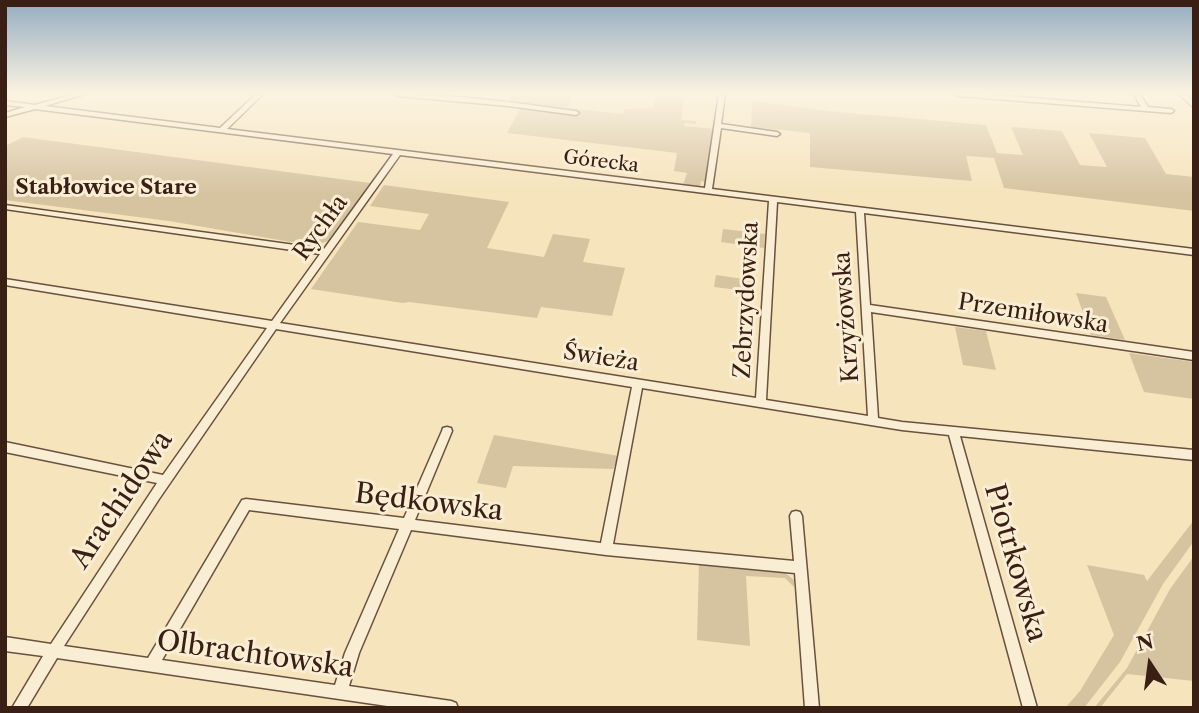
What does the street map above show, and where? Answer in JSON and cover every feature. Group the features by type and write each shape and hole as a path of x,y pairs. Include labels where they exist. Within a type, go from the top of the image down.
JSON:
{"street":[{"name":"Górecka","path":"200,127 1194,252"},
{"path":"708,192 719,127"},
{"path":"728,127 776,134"},
{"name":"Rychła","path":"274,325 398,152"},
{"name":"Zebrzydowska","path":"761,403 773,200"},
{"path":"5,207 327,252"},
{"name":"Krzyżowska","path":"860,211 873,421"},
{"name":"Świeża","path":"5,282 873,421 1194,455"},
{"name":"Przemiłowska","path":"866,308 1194,356"},
{"name":"Arachidowa","path":"19,708 52,652 164,480 274,325"},
{"path":"606,549 638,383"},
{"path":"340,692 352,653 447,431"},
{"name":"Piotrkowska","path":"953,431 1030,708"},
{"path":"5,447 164,480"},
{"name":"Będkowska","path":"151,666 246,504 606,549 800,568"},
{"path":"796,516 812,708"},
{"name":"Olbrachtowska","path":"5,644 451,708"}],"shaded area":[{"path":"510,127 716,129 707,182 701,181 700,187 683,185 687,173 674,171 677,153 507,133"},
{"path":"754,127 987,127 997,153 1023,155 1011,127 1062,131 1080,165 1107,167 1089,133 1145,138 1166,174 1194,177 1194,211 1004,188 994,158 966,156 972,181 810,167 810,133"},
{"path":"23,137 370,183 328,241 314,246 169,221 5,200 5,146"},
{"path":"384,185 509,202 487,248 544,257 553,234 590,239 583,262 625,268 612,316 541,307 537,318 403,303 311,289 358,222 420,230 429,214 370,206"},
{"path":"723,229 765,234 764,248 721,242"},
{"path":"716,275 757,281 755,292 714,287"},
{"path":"1076,293 1106,297 1125,340 1091,335"},
{"path":"955,327 986,331 996,370 963,365"},
{"path":"1129,353 1194,362 1194,399 1144,392"},
{"path":"494,435 619,456 613,469 513,466 506,488 477,483"},
{"path":"1194,520 1194,541 1163,584 1120,662 1084,708 1065,708 1080,691 1114,635 1087,565 1144,575 1147,581"},
{"path":"1194,556 1194,681 1127,674 1100,708 1094,708 1127,668 1170,589"},
{"path":"699,563 783,571 794,580 794,587 785,578 746,576 750,646 697,640"}],"district":[{"name":"Stabłowice Stare","path":"106,188"}]}
